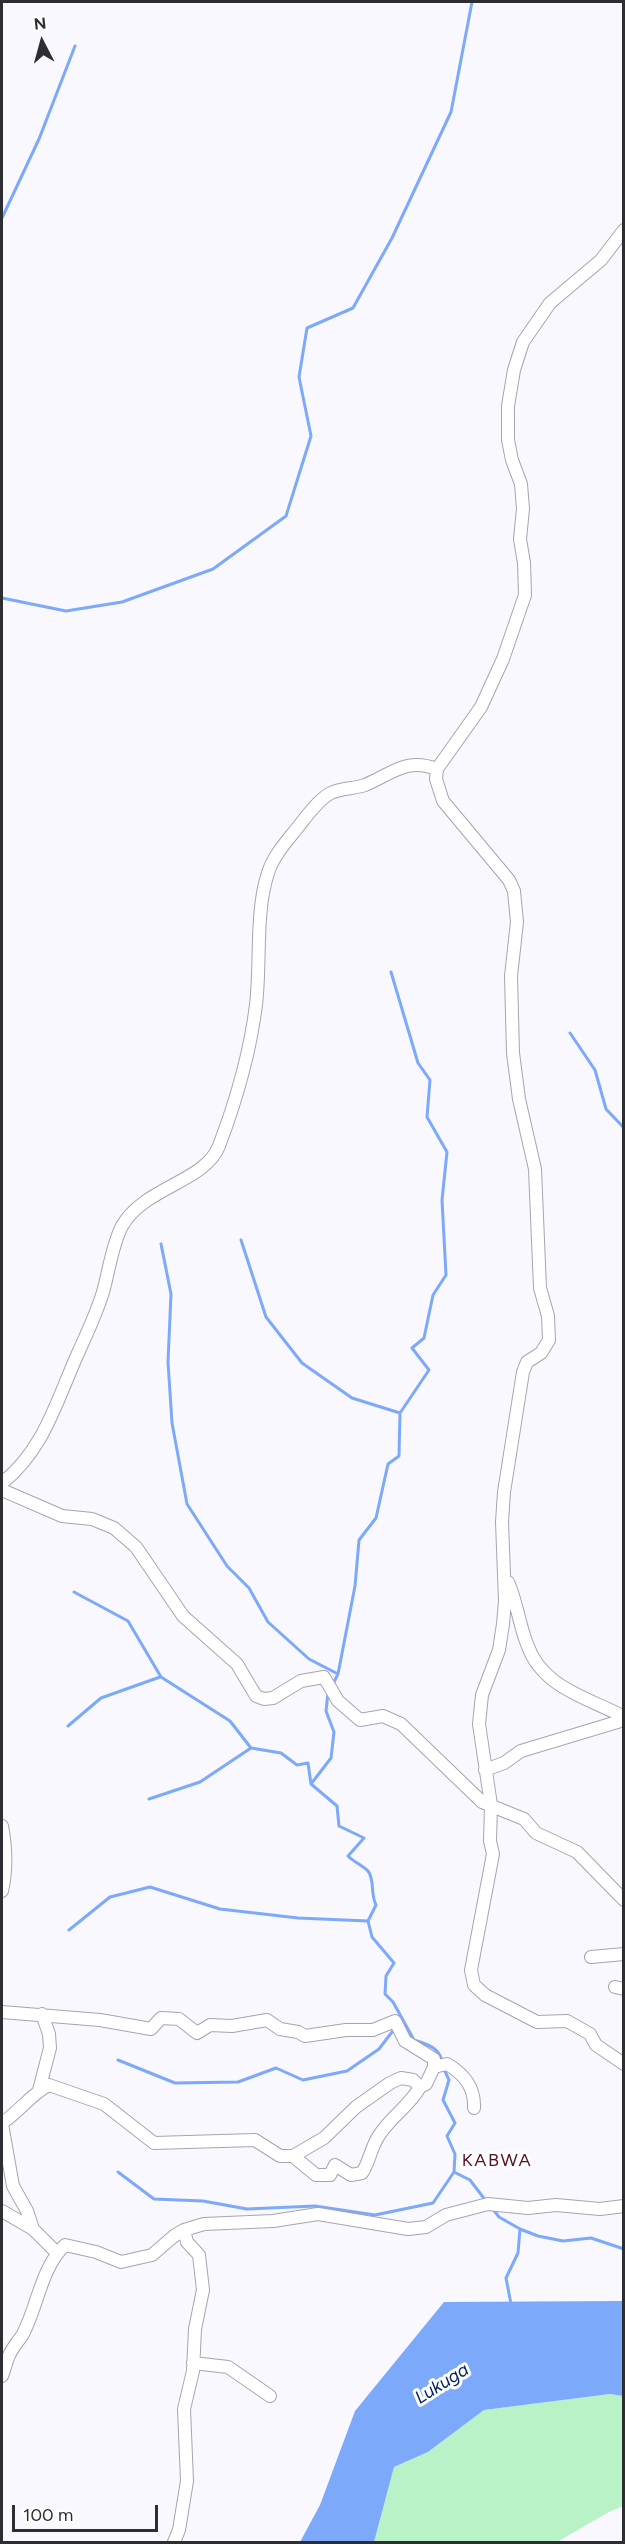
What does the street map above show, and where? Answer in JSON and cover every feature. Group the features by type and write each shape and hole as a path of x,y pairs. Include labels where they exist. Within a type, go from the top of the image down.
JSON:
{"street":[{"path":"624,230 602,260 550,303 523,342 513,370 508,406 508,440 512,460 521,484 523,509 520,539 524,563 525,595 481,708 437,769 436,779 443,801 510,880 516,907 511,976 513,1053 519,1099 536,1169 540,1288 548,1316 549,1340 542,1353 526,1362 519,1391 504,1492 502,1522 506,1601 499,1650 482,1695 479,1724 491,1805 490,1841 493,1854 471,1970 474,1985 485,1995 537,2022 567,2021 590,2034 596,2045 624,2064"},
{"path":"2,1483 14,1473 40,1439 56,1409 96,1313 122,1227 136,1207 159,1191 203,1168 218,1149 246,1063 256,1005 262,906 268,872 280,849 307,815 329,794 364,785 410,764 422,763 437,769"},
{"path":"2,1490 62,1516 92,1519 114,1528 136,1547 183,1616 237,1664 256,1696 264,1699 273,1698 301,1682 324,1677 338,1701 360,1720 383,1716 400,1724 483,1802 524,1819 536,1833 577,1852 624,1900"},
{"path":"505,1575 516,1603 527,1646 541,1669 565,1689 587,1697 624,1718"},
{"path":"485,1770 521,1751 624,1718"},
{"path":"2,1826 5,1840 6,1875 2,1891"},
{"path":"591,1958 624,1954"},
{"path":"2,2012 42,2014 128,2024 151,2029 161,2018 179,2019 197,2033 210,2025 232,2025 267,2020 280,2029 298,2032 305,2036 346,2030 373,2030 395,2021 405,2041 434,2059 434,2067 426,2084 420,2087 415,2097 395,2114 379,2135 362,2173 351,2175 335,2164 330,2175 316,2175 293,2156"},
{"path":"39,2090 50,2048 49,2034 42,2014"},
{"path":"434,2067 447,2064 467,2080 472,2091 474,2108"},
{"path":"33,2229 27,2211 13,2186 2,2124 39,2090 49,2085 104,2104 154,2143 255,2140 280,2156 293,2156 324,2138 356,2108 390,2083 401,2078 413,2080 420,2087"},
{"path":"2,2376 8,2358 23,2333 46,2278 48,2266 65,2245 96,2252 121,2262 152,2255 184,2230 204,2224 273,2221 318,2214 408,2229 426,2227 446,2215 488,2204 528,2208 556,2205 600,2210 624,2206"},
{"path":"2,2211 33,2229 57,2253"},
{"path":"174,2542 187,2481 184,2409 193,2363 195,2329 202,2296 203,2276 200,2255 187,2242 184,2230"},
{"path":"193,2363 228,2367 270,2396"}],"green space":[{"path":"610,2394 623,2396 623,2506 557,2542 374,2542 394,2467 428,2452 484,2410"}],"water":[{"name":"Lukuga","path":"623,2301 623,2396 610,2394 484,2410 428,2452 394,2467 374,2542 300,2542 320,2505 355,2411 444,2302"}],"waterway":[{"path":"2,598 66,611 122,602 213,569 286,516 311,436 299,377 307,328 353,308 392,238 451,112 472,2"},
{"path":"2,218 39,139 75,46"},
{"path":"333,1684 338,1674 355,1586 359,1540 376,1518 388,1464 399,1456 400,1413 429,1370 412,1348 424,1338 433,1295 446,1275 442,1200 447,1152 427,1117 430,1080 418,1063 391,972"},
{"path":"570,1033 595,1070 606,1109 624,1128"},
{"path":"241,1240 266,1317 302,1363 352,1398 400,1413"},
{"path":"161,1244 171,1294 168,1362 172,1423 187,1504 227,1566 249,1588 268,1622 309,1659 338,1674"},
{"path":"74,1592 128,1621 161,1677 230,1721 251,1748 281,1753 297,1765 308,1763 311,1784"},
{"path":"68,1726 101,1698 160,1677"},
{"path":"328,1693 326,1711 334,1732 331,1758 311,1784 337,1806 339,1826 364,1838 348,1856 370,1875 376,1905 368,1921 372,1937 394,1963 386,1976 385,1994 393,2002 414,2040 435,2049 442,2061"},
{"path":"149,1799 200,1782 251,1748"},
{"path":"69,1930 110,1897 150,1887 220,1909 298,1918 368,1921"},
{"path":"118,2060 175,2083 238,2082 276,2068 303,2080 347,2071 379,2049 395,2028"},
{"path":"443,2067 449,2080 443,2100 455,2123 447,2136 455,2154 454,2172 470,2180 486,2201"},
{"path":"118,2172 154,2199 203,2201 247,2209 315,2206 375,2215 433,2203 454,2172"},
{"path":"492,2208 499,2217 520,2229 518,2253 506,2278 511,2304"},
{"path":"520,2229 538,2236 563,2241 591,2238 624,2249"}],"district":[{"name":"KABWA","path":"497,2161"}]}
